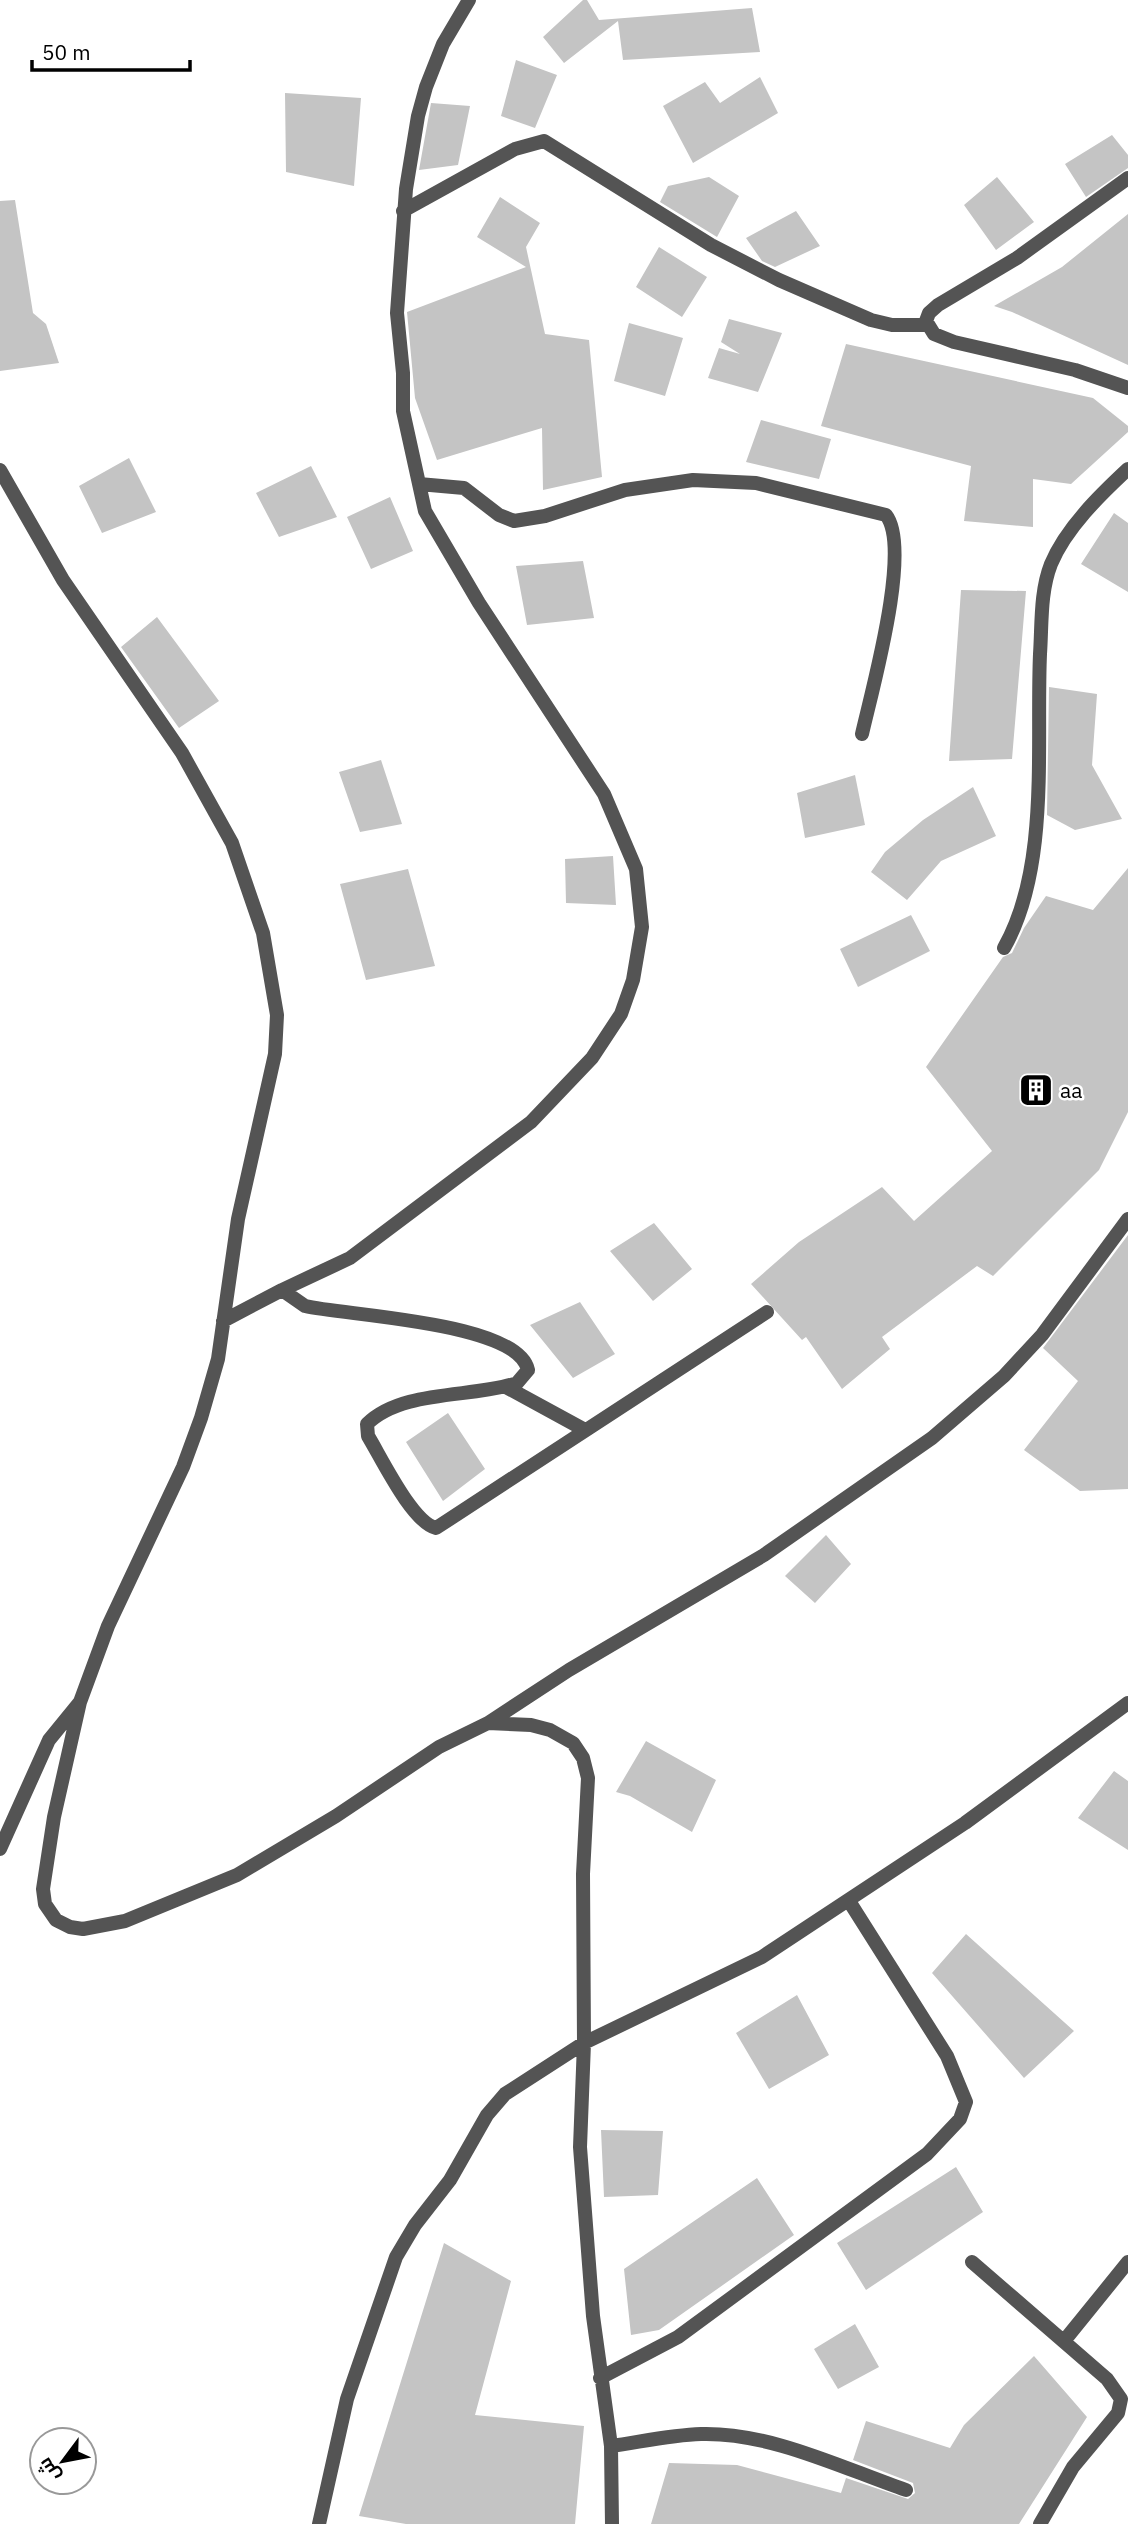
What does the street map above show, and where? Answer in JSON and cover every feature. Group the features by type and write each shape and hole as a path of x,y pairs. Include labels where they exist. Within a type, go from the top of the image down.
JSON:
{"street":[{"path":"223,1321 349,1258 531,1122 592,1059 621,1014 633,980 642,927 636,869 616,820 592,773 479,603 425,511 403,411 403,373 397,313 403,211 418,116 443,44 469,0"},
{"path":"403,211 515,149 544,141 711,245 779,280 872,320 892,325 927,325"},
{"path":"1128,178 1017,258 926,316 927,325 934,334 954,342 1075,370 1128,387"},
{"path":"1004,948 1013,934 1026,891 1036,828 1042,615 1048,575 1071,530 1128,469"},
{"path":"0,470 63,580 174,741 217,813 247,881 262,933 276,1014 275,1054 238,1219 218,1359 197,1430 108,1626 80,1702 54,1817 43,1888 46,1904 56,1920 70,1927 83,1929 125,1920 237,1875 336,1816 439,1747 488,1723 569,1670 764,1555 932,1438 1004,1376 1042,1335 1128,1219"},
{"path":"419,484 464,488 499,514 514,521 545,516 625,489 693,480 756,483 886,515 894,527 896,541 892,591 862,734"},
{"path":"282,1290 299,1303 312,1307 497,1339 518,1351 528,1370 517,1383 506,1387 438,1395 394,1409 367,1424 368,1436 415,1512 427,1526 436,1528 767,1312"},
{"path":"506,1387 584,1430"},
{"path":"0,1849 49,1741 80,1702"},
{"path":"319,2524 347,2399 392,2266 406,2237 450,2180 497,2103 520,2083 584,2043 724,1978 849,1901 965,1823 1128,1703"},
{"path":"488,1723 531,1725 550,1730 573,1744 583,1758 588,1778 582,1911 584,2043 580,2147 600,2378 611,2446 612,2524"},
{"path":"600,2378 657,2350 708,2316 927,2154 960,2119 966,2102 947,2056 849,1901"},
{"path":"972,2262 1107,2379 1118,2393 1121,2404 1118,2413 1073,2467 1040,2524"},
{"path":"1064,2341 1128,2262"},
{"path":"611,2446 701,2434 738,2437 793,2451 906,2490"}],"building":[{"path":"583,0 587,0 599,20 752,8 760,52 623,60 618,21 564,63 543,37"},
{"path":"516,60 557,75 535,128 501,116"},
{"path":"760,77 778,113 693,163 663,106 705,82 720,103"},
{"path":"285,93 361,98 354,186 286,172"},
{"path":"431,103 470,106 458,165 419,170"},
{"path":"1112,135 1128,155 1128,168 1086,197 1065,164"},
{"path":"709,177 739,196 717,237 660,202 668,186"},
{"path":"997,177 1034,222 996,250 964,205"},
{"path":"500,197 540,223 526,247 545,334 589,340 602,477 543,490 542,428 437,460 415,398 407,312 526,267 477,237"},
{"path":"15,200 33,313 46,324 59,363 0,371 0,201"},
{"path":"796,211 820,246 775,267 762,261 746,238"},
{"path":"1128,214 1128,365 994,306 1062,267"},
{"path":"659,247 707,277 682,317 636,287"},
{"path":"729,319 782,333 758,392 708,378 719,348 740,354 721,342"},
{"path":"629,323 683,338 665,396 614,381"},
{"path":"846,344 1093,398 1128,426 1128,432 1071,484 1033,479 1033,527 964,521 971,466 821,426"},
{"path":"761,420 831,439 819,479 746,462"},
{"path":"129,458 156,512 102,533 79,486"},
{"path":"311,466 337,517 279,537 256,493"},
{"path":"390,497 413,551 371,569 347,517"},
{"path":"1114,513 1128,523 1128,592 1081,564"},
{"path":"583,561 594,618 527,625 516,566"},
{"path":"961,590 1026,591 1012,759 949,761"},
{"path":"157,617 219,701 179,728 121,647"},
{"path":"1049,687 1097,694 1092,765 1122,819 1075,830 1047,815"},
{"path":"381,760 402,824 360,832 339,772"},
{"path":"855,775 865,825 805,838 797,793"},
{"path":"973,787 996,836 941,861 907,900 871,872 885,852 923,820"},
{"path":"613,856 616,905 566,903 565,859"},
{"name":"aa","path":"1128,868 1128,1112 1099,1170 993,1276 977,1266 882,1337 890,1349 842,1389 806,1337 802,1340 751,1284 799,1242 882,1187 914,1221 992,1151 926,1067 1003,957 1012,953 1024,928 1046,896 1093,910"},
{"path":"408,869 435,966 366,980 340,884"},
{"path":"911,915 930,951 858,987 840,949"},
{"path":"654,1223 692,1269 653,1301 610,1251"},
{"path":"1128,1235 1128,1489 1080,1491 1024,1450 1078,1381 1043,1348"},
{"path":"580,1302 615,1354 573,1378 530,1325"},
{"path":"448,1413 485,1469 443,1501 406,1442"},
{"path":"826,1535 851,1564 815,1603 785,1576"},
{"path":"646,1741 716,1780 692,1832 630,1796 616,1792"},
{"path":"1114,1771 1128,1781 1128,1850 1078,1818"},
{"path":"966,1934 1074,2031 1024,2078 932,1973"},
{"path":"797,1995 829,2055 769,2089 736,2033"},
{"path":"601,2130 663,2131 658,2195 604,2197"},
{"path":"956,2167 983,2212 866,2290 837,2243"},
{"path":"757,2178 794,2235 659,2330 631,2335 624,2269"},
{"path":"444,2243 511,2281 475,2415 584,2426 575,2524 406,2524 359,2516"},
{"path":"855,2324 879,2367 838,2389 814,2349"},
{"path":"1034,2356 1087,2417 1019,2524 651,2524 669,2463 737,2465 841,2493 846,2478 908,2499 915,2493 913,2483 853,2460 866,2421 950,2448 964,2425"}],"place":[{"name":"aa","path":"1036,1090"}]}
